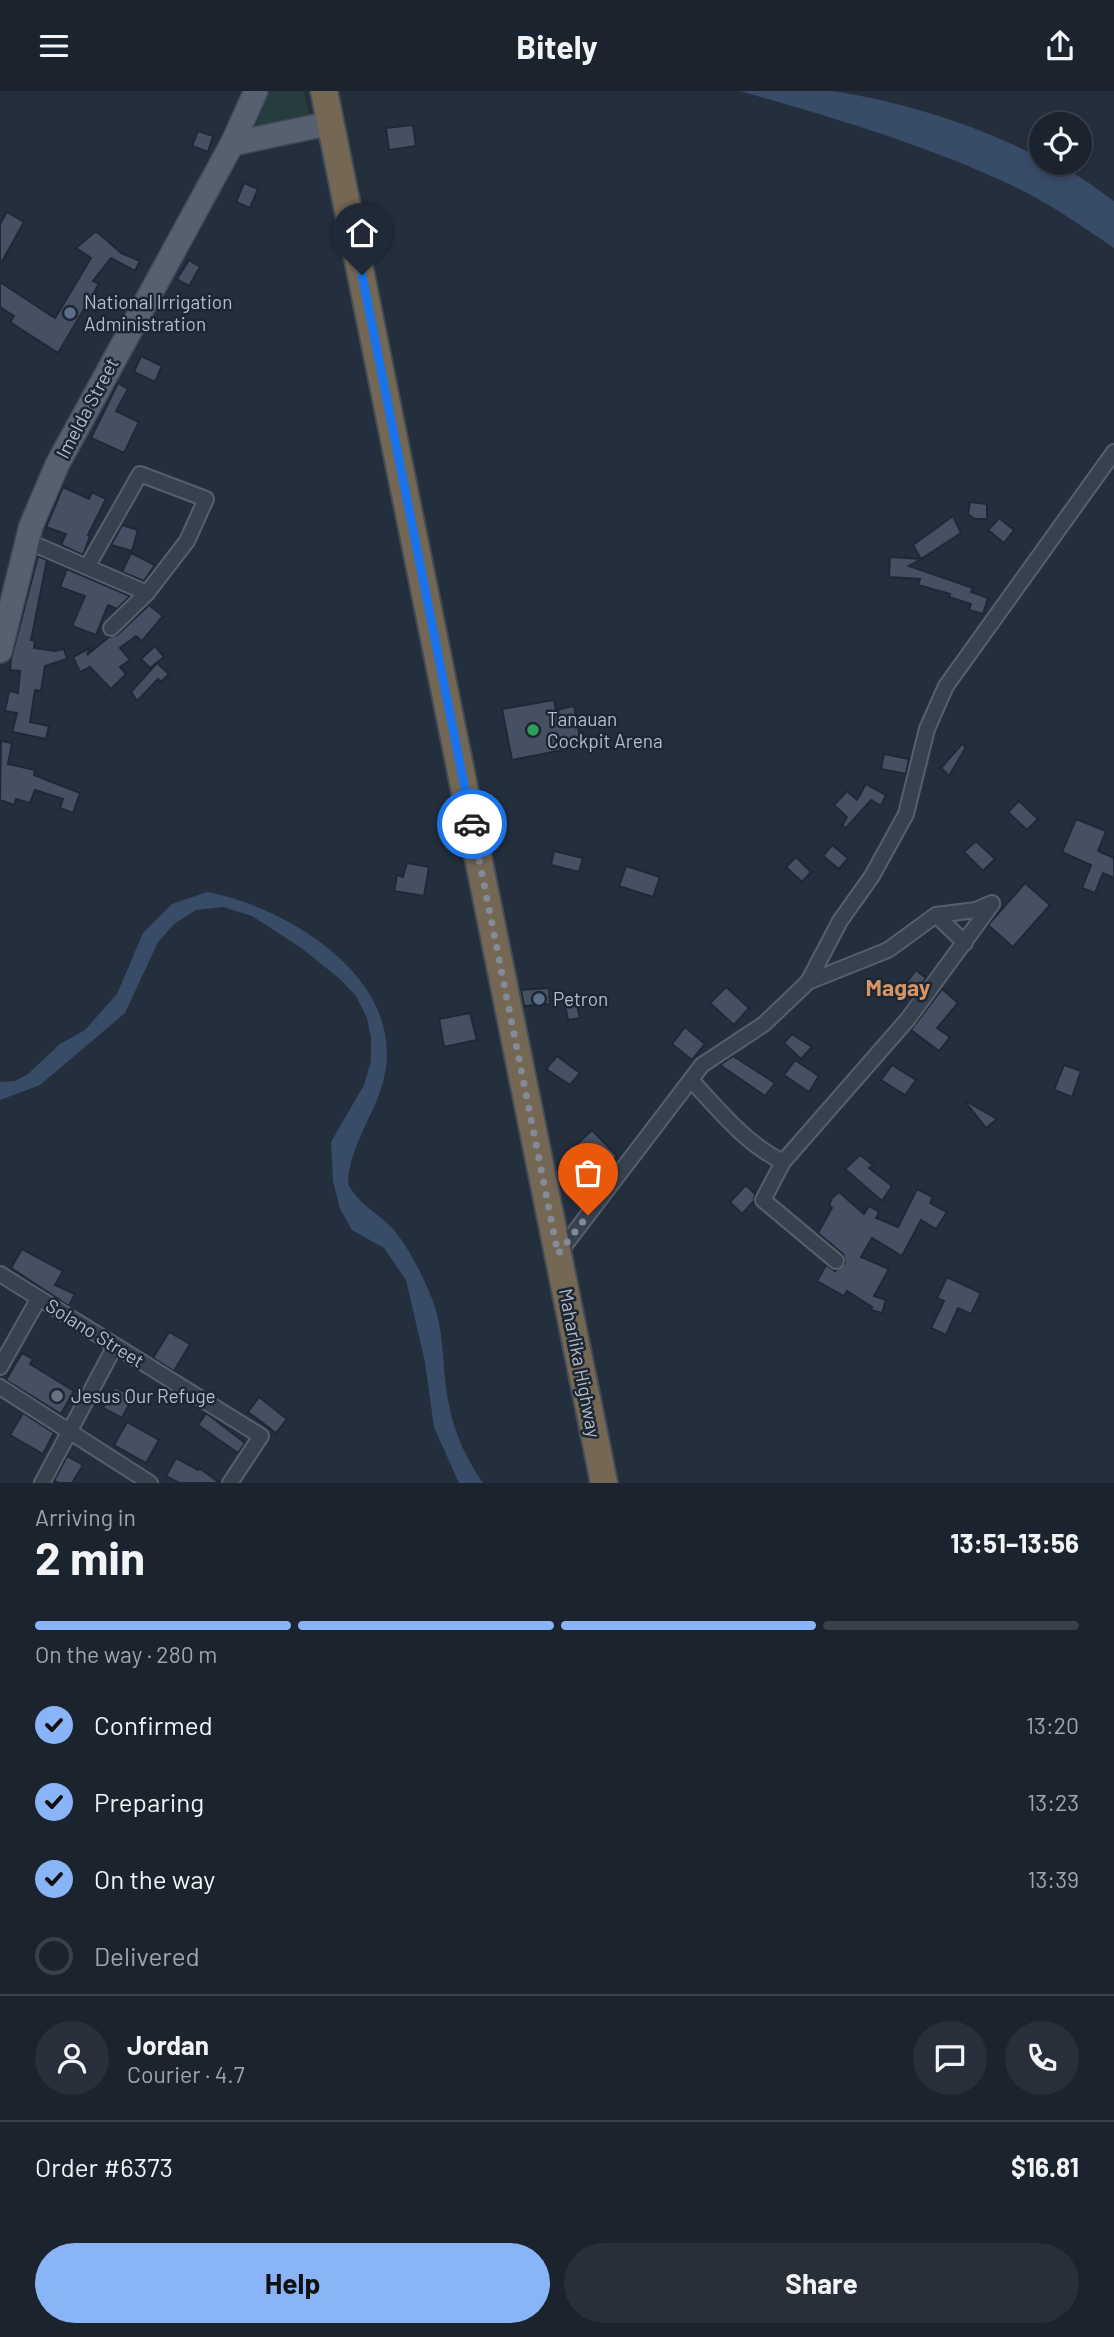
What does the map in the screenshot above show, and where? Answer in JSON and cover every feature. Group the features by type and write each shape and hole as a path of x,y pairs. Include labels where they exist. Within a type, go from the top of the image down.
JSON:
{"highway":[{"name":"Maharlika Highway","path":"324,91 604,1483"}],"main road":[{"name":"Imelda Street","path":"0,650 27,541 57,465 84,410 232,144 256,91"},
{"path":"232,144 331,123"}],"street":[{"path":"558,1254 702,1065 764,1024 808,982 840,921 872,877 906,814 928,729 947,686 1114,452"},
{"path":"87,567 140,474 206,499 187,541 147,593 111,628"},
{"path":"27,541 147,593"},
{"path":"808,982 888,950 936,915 976,911 992,903 908,1019 783,1162 763,1200 836,1261"},
{"path":"936,915 965,943"},
{"path":"691,1080 735,1127 768,1155 783,1162"},
{"name":"Solano Street","path":"0,1274 261,1436 230,1483"},
{"path":"0,1367 39,1299"},
{"path":"42,1483 115,1346"},
{"path":"0,1387 150,1483"}],"green space":[{"path":"269,91 304,91 309,116 256,127"}],"water":[{"path":"740,91 832,91 913,108 991,135 1029,152 1029,175 1076,175 1114,201 1114,248 1063,214 1009,184 943,156"},
{"path":"207,892 271,913 303,931 333,952 358,977 376,1006 386,1038 385,1073 353,1155 348,1184 357,1197 399,1236 426,1286 439,1321 454,1426 483,1483 459,1483 434,1427 425,1362 406,1280 384,1248 352,1230 340,1209 333,1181 331,1142 364,1085 371,1061 371,1038 367,1018 356,996 340,979 300,947 252,916 223,907 196,910 174,924 158,942 125,1013 40,1085 0,1100 0,1082 15,1081 28,1074 60,1044 85,1030 117,994 143,933 172,904"}],"building":[{"path":"413,125 416,146 389,150 386,128"},
{"path":"198,131 213,136 208,152 192,146"},
{"path":"244,183 258,189 250,208 236,202"},
{"path":"7,212 24,222 0,265 0,224"},
{"path":"96,231 121,253 140,261 135,271 111,258 93,281 99,284 58,353 10,322 14,316 0,307 0,282 55,318 91,258 76,248"},
{"path":"189,260 200,267 189,286 177,279"},
{"path":"141,356 162,366 155,382 134,372"},
{"path":"118,383 128,389 116,411 139,422 124,453 91,438"},
{"path":"63,487 89,499 92,492 106,499 88,535 90,536 83,555 61,545 66,534 46,527"},
{"path":"970,502 987,504 987,519 975,519 968,514"},
{"path":"953,516 961,533 921,559 913,545"},
{"path":"999,518 1014,530 1004,543 988,530"},
{"path":"122,525 138,530 132,551 111,545"},
{"path":"131,553 155,565 144,581 122,572"},
{"path":"38,556 47,560 31,640 35,641 34,648 55,651 64,649 67,659 45,666 41,691 35,690 30,722 49,726 46,739 12,732 17,713 5,711 9,691 18,693 20,671 10,670 11,659"},
{"path":"890,557 921,559 909,566 973,588 971,592 988,598 983,614 969,610 971,604 949,597 950,594 918,585 920,579 889,577"},
{"path":"67,569 130,596 117,609 108,605 96,635 72,626 85,596 60,587"},
{"path":"149,605 163,616 142,641 136,636 120,648 130,660 120,667 126,674 111,689 90,667 80,672 73,657 90,648 87,655 109,637 117,635"},
{"path":"155,646 164,657 150,668 141,659"},
{"path":"157,663 169,674 161,682 158,679 137,701 131,692"},
{"name":"Tanauan Cockpit Arena","path":"554,700 556,710 574,706 580,737 561,741 563,750 512,760 502,709"},
{"path":"1,741 12,743 8,764 35,770 34,775 80,793 73,813 60,808 63,799 35,790 30,803 16,799 14,805 0,800"},
{"path":"962,744 966,747 949,776 941,768"},
{"path":"884,754 909,759 906,774 881,769"},
{"path":"866,784 886,795 881,806 871,800 846,828 842,826 847,817 834,805 847,791 857,800"},
{"path":"1019,801 1038,819 1027,830 1008,812"},
{"path":"1076,819 1106,831 1098,851 1114,858 1114,878 1103,873 1095,893 1082,888 1091,865 1062,852"},
{"path":"976,841 995,859 983,871 964,852"},
{"path":"832,845 848,858 839,869 823,856"},
{"path":"554,851 583,858 579,872 551,865"},
{"path":"796,857 811,872 802,882 786,867"},
{"path":"407,863 429,867 424,896 394,891 397,875 403,877"},
{"path":"626,866 660,877 653,897 619,886"},
{"path":"1025,883 1050,905 1013,947 988,925"},
{"path":"916,970 926,978 911,999 900,991"},
{"path":"726,987 749,1008 734,1025 710,1003"},
{"path":"549,988 550,1004 524,1006 521,990"},
{"path":"942,989 958,1003 937,1028 950,1037 939,1051 911,1030"},
{"path":"574,993 580,1018 568,1020 563,995"},
{"path":"470,1013 477,1040 444,1047 439,1019"},
{"path":"685,1027 705,1044 692,1060 672,1044"},
{"path":"792,1034 812,1047 801,1059 784,1043"},
{"path":"557,1056 580,1073 570,1085 546,1069"},
{"path":"733,1056 775,1083 765,1096 720,1065"},
{"path":"795,1060 819,1076 809,1092 784,1075"},
{"path":"892,1065 916,1080 905,1095 881,1080"},
{"path":"1064,1065 1081,1071 1072,1097 1054,1090"},
{"path":"964,1100 997,1119 986,1128"},
{"path":"592,1130 617,1156 604,1169 576,1145"},
{"path":"860,1155 873,1165 869,1168 892,1186 882,1201 845,1169"},
{"path":"746,1185 755,1194 754,1201 742,1214 730,1202"},
{"path":"917,1189 933,1197 930,1203 947,1212 936,1229 921,1220 902,1256 872,1238 861,1257 889,1269 874,1296 886,1300 882,1313 871,1310 872,1307 847,1291 844,1296 817,1281 826,1265 835,1271 845,1263 843,1254 818,1233 832,1208 829,1205 832,1198 839,1192 864,1214 869,1206 879,1212 876,1218 898,1227"},
{"path":"22,1249 63,1271 55,1285 75,1294 69,1306 11,1268"},
{"path":"947,1277 981,1293 971,1314 958,1308 946,1335 931,1328 944,1301 937,1298"},
{"path":"169,1332 190,1344 174,1371 153,1358"},
{"path":"22,1353 33,1359 30,1364 74,1391 61,1414 6,1380"},
{"path":"115,1387 133,1397 122,1418 103,1408"},
{"path":"259,1397 287,1419 276,1433 248,1412"},
{"path":"23,1413 54,1433 43,1454 10,1435"},
{"path":"206,1413 245,1443 238,1453 198,1425"},
{"path":"127,1422 159,1440 146,1463 114,1445"},
{"path":"67,1456 83,1465 72,1483 54,1481"},
{"path":"176,1458 198,1470 199,1468 220,1483 179,1483 166,1476"}],"way so far":[{"path":"472,824 558,1254 588,1215"}],"place":[{"name":"National Irrigation Administration","path":"70,313"},
{"name":"Tanauan Cockpit Arena","path":"533,730"},
{"name":"Petron","path":"539,999"},
{"name":"Jesus Our Refuge","path":"57,1396"}],"district":[{"name":"Magay","path":"898,988"}],"route":[{"path":"362,275 472,824"}]}
